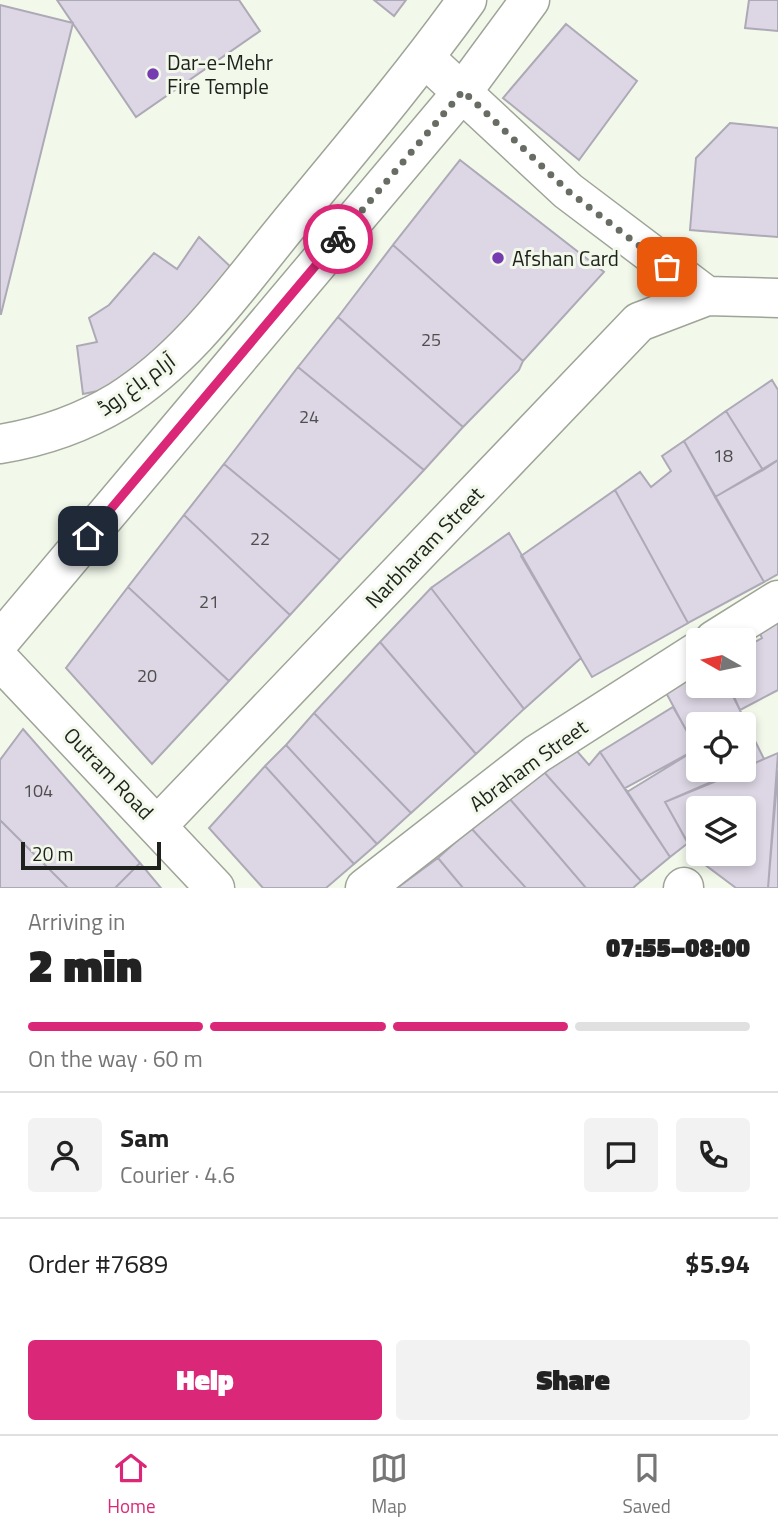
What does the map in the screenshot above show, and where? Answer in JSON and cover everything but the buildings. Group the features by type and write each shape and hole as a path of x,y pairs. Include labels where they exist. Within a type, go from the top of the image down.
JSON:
{"street":[{"name":"آرام باغ روڈ","path":"0,444 52,434 84,420 121,399 190,344 425,58 467,0"},
{"path":"0,641 463,91 530,0"},
{"path":"425,58 568,191 707,296 778,298"},
{"name":"Narbharam Street","path":"158,825 639,322 707,296"},
{"path":"733,628 778,600"},
{"name":"Abraham Street","path":"365,888 537,754 686,659"},
{"name":"Outram Road","path":"0,660 215,888"}],"way so far":[{"path":"338,239 463,91 568,191 667,267"}],"place":[{"name":"Dar-e-Mehr Fire Temple","path":"153,74"},
{"name":"Afshan Card","path":"498,258"}],"route":[{"path":"88,536 338,239"}]}
